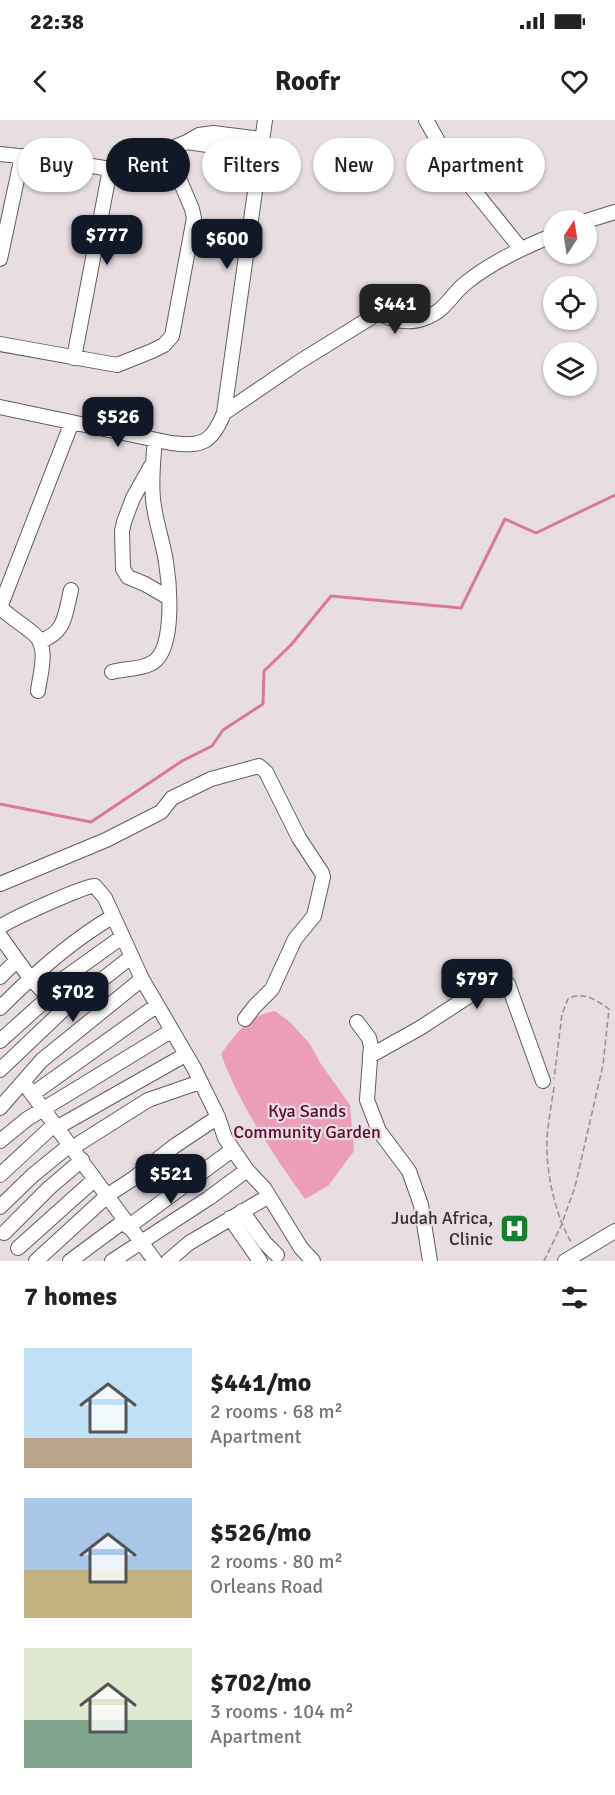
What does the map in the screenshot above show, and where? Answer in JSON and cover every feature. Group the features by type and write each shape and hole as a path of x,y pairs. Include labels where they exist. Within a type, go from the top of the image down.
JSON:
{"street":[{"path":"262,138 265,120"},
{"path":"426,120 447,157 521,249"},
{"path":"190,140 200,135 213,133 231,138"},
{"path":"0,154 18,156"},
{"path":"0,259 18,175"},
{"path":"74,358 106,190"},
{"path":"0,344 117,366 158,348 172,336 194,218 185,192"},
{"path":"0,407 154,440 193,445 208,440 218,428 224,413 255,192"},
{"path":"597,218 615,212"},
{"path":"224,413 298,362 375,315 412,321 433,315 447,304 457,290 471,278 521,249 543,240"},
{"path":"38,691 43,655 40,641 3,610 1,605 72,422"},
{"path":"112,672 142,666 157,659 166,643 169,598 167,565 153,498 154,440"},
{"path":"153,462 127,513 122,531 123,563 128,577 169,598"},
{"path":"40,641 52,637 60,629 71,590"},
{"path":"0,884 106,840 161,812 167,802 176,795 212,779 259,766 266,772 299,838 323,877 314,916 295,939 272,989 245,1019"},
{"path":"62,1011 30,978 1,936 18,916 90,886 95,886 102,893 142,979 200,1082 232,1150 269,1196 307,1259"},
{"path":"0,1008 30,978 112,917"},
{"path":"0,1041 47,994 122,937"},
{"path":"0,1070 62,1011 131,957"},
{"path":"0,977 17,960"},
{"path":"29,1088 42,1060 142,979"},
{"path":"370,1056 420,1028 486,985 504,981 508,984 543,1081"},
{"path":"0,1108 156,1006"},
{"path":"357,1022 369,1038 367,1100 379,1131 410,1172 421,1205 430,1261"},
{"path":"0,1141 27,1119 171,1031"},
{"path":"0,1175 56,1126 185,1055"},
{"path":"0,1207 33,1175 71,1146 148,1100 200,1082"},
{"path":"29,1088 108,1195 126,1224 157,1261 269,1196"},
{"path":"36,1261 108,1195 218,1117"},
{"path":"70,1261 232,1150"},
{"path":"29,1261 2,1231 82,1160"},
{"path":"112,1261 209,1198 247,1170"},
{"path":"18,1248 95,1179"},
{"path":"236,1215 278,1255"},
{"path":"236,1215 260,1261"},
{"path":"565,1261 615,1231"}],"path":[{"path":"544,1261 561,1226 575,1187 601,1076 610,1012 609,1009 588,997 576,995 568,999 562,1014 547,1150 561,1226 578,1253"}],"green space":[{"name":"Kya Sands Community Garden","path":"275,1011 291,1023 310,1044 350,1105 354,1151 328,1186 305,1199 247,1111 221,1054 237,1033 250,1021"}],"waterway":[{"path":"0,804 91,822 182,761 212,746 223,730 263,704 264,671 291,645 331,596 461,608 505,519 536,533 615,495"}],"place":[{"name":"Judah Africa, Clinic","path":"514,1228"}]}
